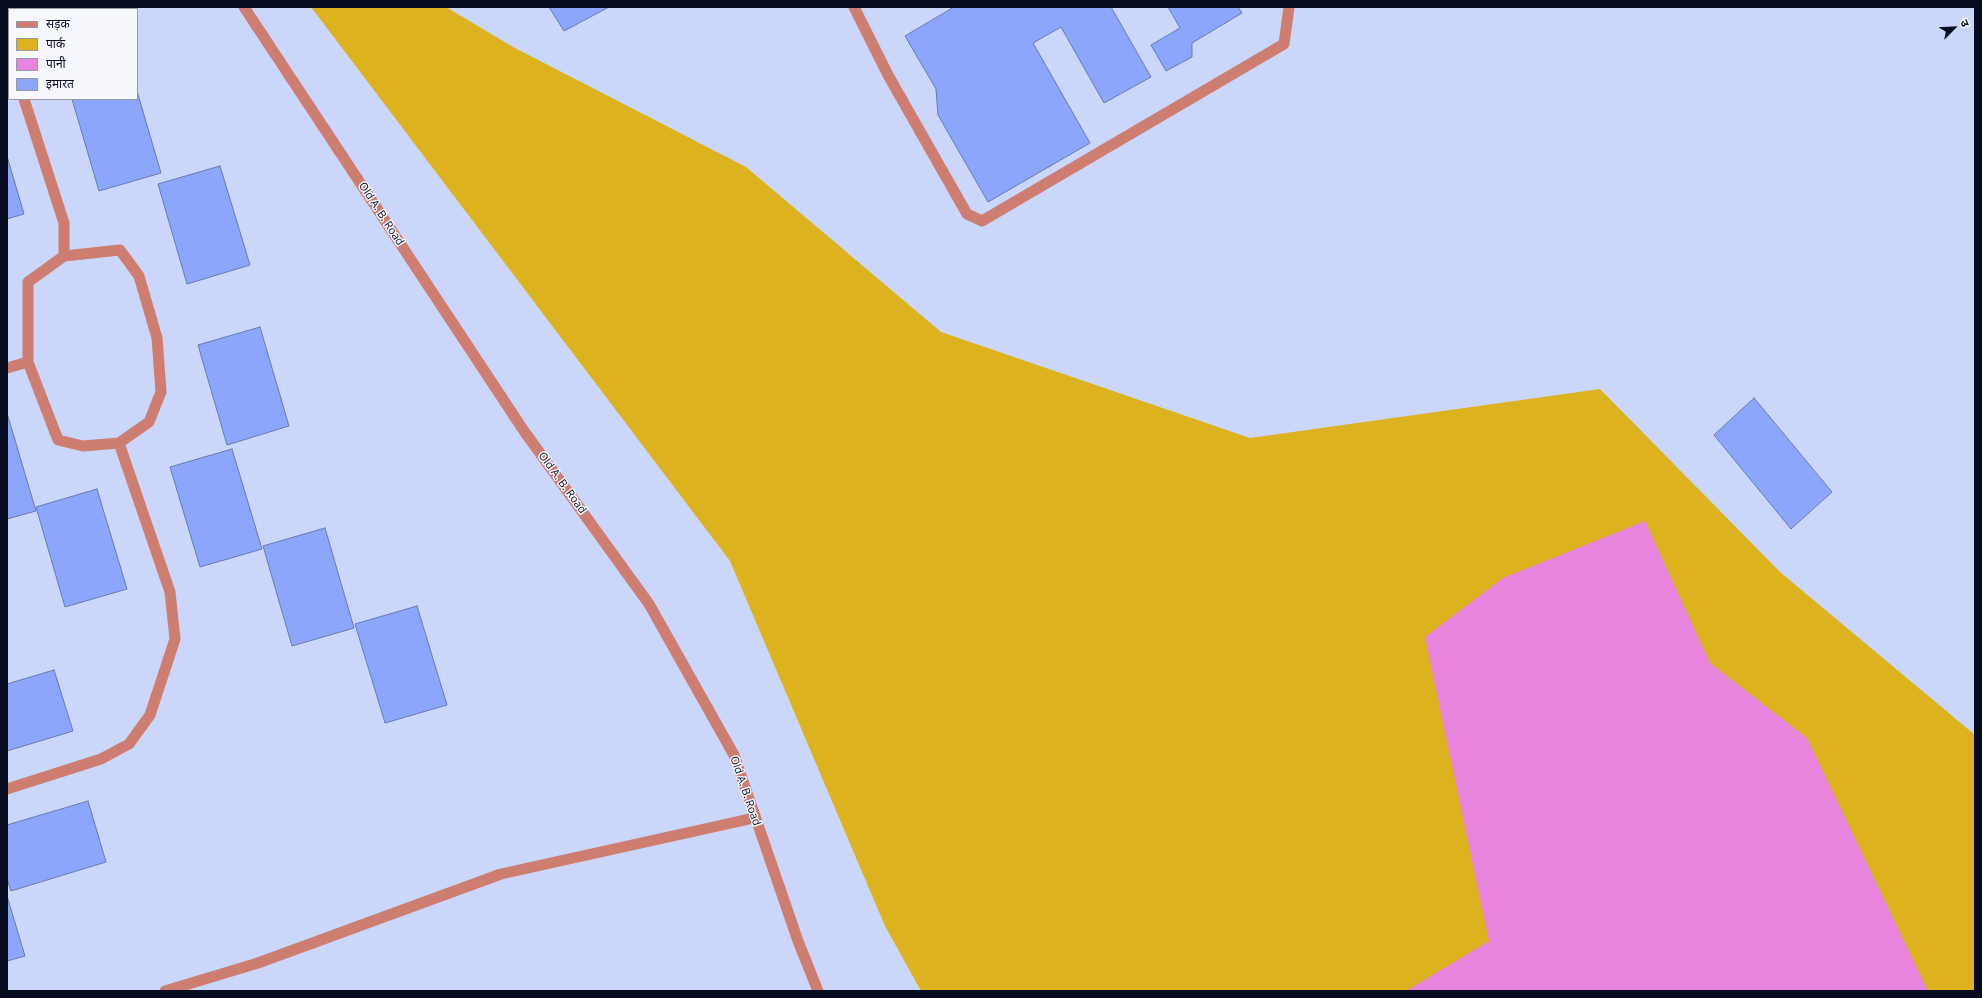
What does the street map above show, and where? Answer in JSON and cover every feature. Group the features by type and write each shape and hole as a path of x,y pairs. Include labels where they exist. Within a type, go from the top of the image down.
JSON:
{"street":[{"name":"Old A. B. Road","path":"244,7 524,431 649,604 734,755 754,818 798,941 818,991"},
{"path":"854,7 888,75 967,214 982,221 1284,44 1290,7"},
{"path":"24,100 64,223 64,256"},
{"path":"120,250 139,276 157,338 162,392 149,422 119,443 83,446 58,440 28,362 28,282 64,256 120,250"},
{"path":"7,368 28,362"},
{"path":"7,789 101,759 129,744 150,715 175,639 170,592 119,443"},
{"path":"165,991 258,963 501,874 754,818"}],"green space":[{"path":"311,7 446,7 513,47 746,167 941,332 1250,438 1600,389 1780,572 1975,735 1975,991 921,991 885,926 730,561"}],"water":[{"path":"1645,521 1710,663 1807,738 1928,991 1406,991 1489,941 1425,637 1503,578"}],"building":[{"path":"549,7 609,7 564,31"},
{"path":"954,7 1111,7 1151,77 1104,103 1061,27 1033,43 1090,143 988,202 938,115 936,89 905,36"},
{"path":"1168,7 1238,7 1242,13 1192,43 1192,57 1166,71 1151,45 1180,28"},
{"path":"138,94 161,173 99,191 72,100 138,100"},
{"path":"7,156 24,214 7,219"},
{"path":"220,166 250,265 187,284 158,184"},
{"path":"260,327 289,426 227,445 198,345"},
{"path":"1754,398 1832,492 1791,529 1714,435"},
{"path":"7,413 36,511 7,519"},
{"path":"232,449 262,549 200,567 170,467"},
{"path":"97,489 127,589 65,607 36,507"},
{"path":"325,528 354,628 292,646 263,546"},
{"path":"417,606 447,705 385,723 355,624"},
{"path":"54,670 73,731 7,751 7,684"},
{"path":"88,801 106,862 11,891 7,879 7,825"},
{"path":"7,896 25,956 7,961"}]}
